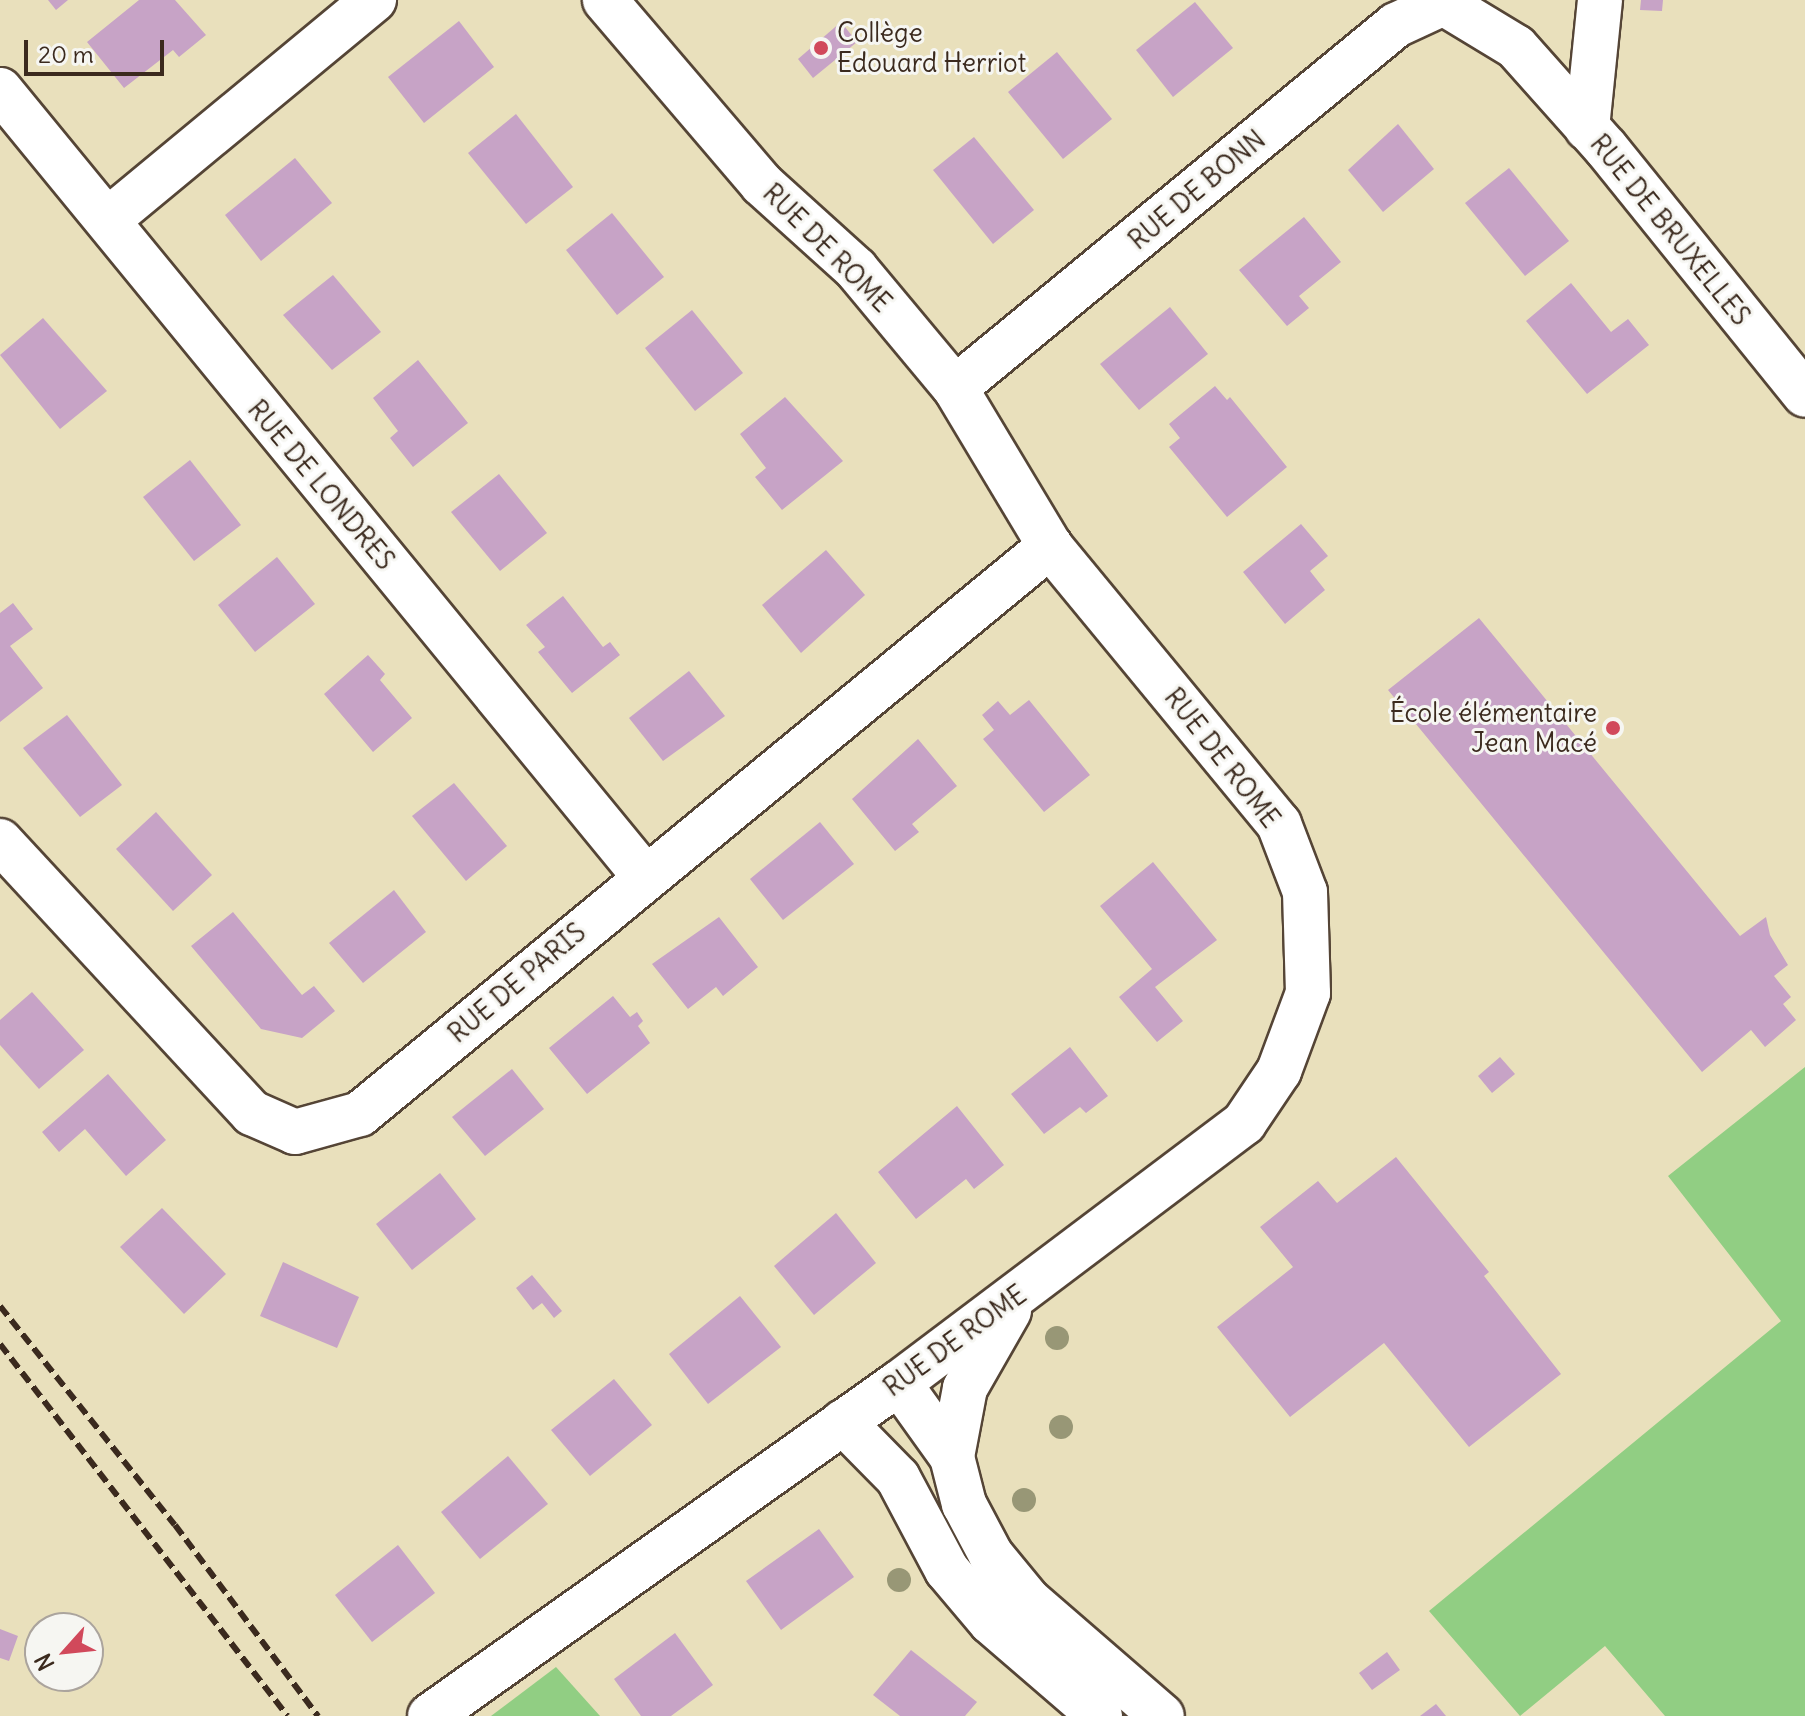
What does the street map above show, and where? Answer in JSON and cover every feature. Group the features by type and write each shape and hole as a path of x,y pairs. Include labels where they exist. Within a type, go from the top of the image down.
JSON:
{"street":[{"path":"109,219 374,0"},
{"name":"RUE DE ROME","path":"430,1716 899,1383 1244,1123 1279,1071 1308,993 1305,892 1279,824 1050,546 955,388 856,269 762,184 605,0"},
{"name":"RUE DE BRUXELLES","path":"1600,0 1587,128 1805,395"},
{"name":"RUE DE BONN","path":"955,388 1396,25 1448,2 1516,47 1587,128"},
{"name":"RUE DE LONDRES","path":"0,90 109,219 223,366 645,877"},
{"name":"RUE DE PARIS","path":"0,841 252,1113 295,1132 360,1114 1050,546"},
{"path":"952,1457 965,1388 1019,1294"},
{"path":"899,1383 952,1457 964,1504 991,1555 1028,1600 1162,1716"},
{"path":"843,1422 898,1478 947,1570 991,1622 1100,1716"}],"green space":[{"path":"1805,1067 1805,1716 1665,1716 1605,1646 1520,1716 1429,1611 1781,1321 1668,1176"},
{"path":"556,1667 600,1716 491,1716"}],"building":[{"path":"48,0 68,0 56,10"},
{"path":"139,0 175,0 206,35 179,57 173,50 124,88 87,42"},
{"path":"1641,0 1663,0 1662,11 1640,10"},
{"path":"1195,2 1233,48 1173,97 1136,50"},
{"path":"459,21 494,67 424,123 388,77"},
{"path":"841,22 857,42 813,78 798,59"},
{"path":"1057,52 1112,119 1063,159 1008,92"},
{"path":"516,114 573,187 526,224 468,153"},
{"path":"1398,124 1434,169 1383,212 1348,170"},
{"path":"974,137 1034,210 993,244 933,170"},
{"path":"295,158 332,203 261,261 225,215"},
{"path":"1509,168 1569,241 1525,276 1465,203"},
{"path":"612,213 664,277 617,315 566,250"},
{"path":"1304,217 1341,262 1299,296 1309,308 1287,326 1239,270"},
{"path":"333,275 381,332 332,370 283,315"},
{"path":"1571,283 1611,332 1628,319 1649,345 1587,394 1526,321"},
{"path":"1170,307 1208,354 1139,410 1100,364"},
{"path":"692,310 743,373 695,411 645,348"},
{"path":"43,318 107,391 60,429 0,355"},
{"path":"418,360 468,423 413,467 390,438 398,431 373,398"},
{"path":"1215,386 1227,400 1230,397 1287,467 1227,517 1169,447 1180,438 1169,424"},
{"path":"785,397 843,461 782,510 755,477 766,468 740,434"},
{"path":"190,460 241,525 194,561 143,497"},
{"path":"499,474 547,533 500,571 451,512"},
{"path":"1301,524 1328,556 1310,571 1325,590 1285,624 1243,572"},
{"path":"826,550 865,595 801,653 762,605"},
{"path":"277,557 315,604 255,652 218,605"},
{"path":"563,596 603,647 610,642 620,655 572,693 538,652 545,647 526,625"},
{"path":"13,603 33,629 10,646 43,688 0,722 0,613"},
{"path":"1479,618 1740,936 1766,917 1770,935 1788,965 1774,976 1791,997 1783,1004 1796,1020 1765,1047 1751,1030 1702,1072 1388,690"},
{"path":"368,655 385,674 380,680 412,718 373,752 324,694"},
{"path":"689,671 725,716 663,761 629,718"},
{"path":"1029,700 1090,775 1044,812 983,739 994,730 982,715 998,701 1010,715"},
{"path":"67,715 122,785 80,817 23,748"},
{"path":"918,739 957,786 912,824 919,832 895,851 852,799"},
{"path":"454,783 507,846 466,881 412,816"},
{"path":"156,812 212,875 173,911 116,849"},
{"path":"820,822 854,864 783,920 750,879"},
{"path":"1153,862 1217,940 1155,987 1183,1021 1157,1042 1119,997 1152,969 1100,906"},
{"path":"394,890 426,932 363,983 329,943"},
{"path":"233,912 302,995 314,986 335,1011 302,1038 261,1029 191,946"},
{"path":"719,917 758,967 723,996 716,987 688,1009 652,964"},
{"path":"32,992 84,1050 39,1089 0,1045 0,1020"},
{"path":"613,996 630,1017 637,1012 643,1021 638,1026 650,1043 587,1094 549,1048"},
{"path":"1070,1047 1108,1096 1086,1113 1080,1107 1044,1134 1011,1094"},
{"path":"1500,1057 1515,1074 1492,1093 1478,1076"},
{"path":"512,1069 544,1109 485,1156 452,1117"},
{"path":"108,1074 166,1140 126,1176 85,1129 59,1152 42,1132"},
{"path":"957,1106 1004,1165 974,1189 966,1179 916,1219 878,1172"},
{"path":"1396,1157 1489,1272 1484,1276 1561,1374 1469,1447 1384,1343 1290,1417 1217,1327 1293,1267 1260,1227 1318,1181 1337,1203"},
{"path":"440,1173 476,1219 412,1270 376,1224"},
{"path":"162,1208 226,1274 184,1314 120,1247"},
{"path":"836,1213 876,1263 814,1315 774,1266"},
{"path":"283,1262 359,1297 337,1348 260,1316"},
{"path":"532,1275 562,1311 554,1318 542,1303 533,1310 516,1288"},
{"path":"740,1296 781,1347 708,1404 669,1354"},
{"path":"614,1379 652,1425 590,1476 551,1430"},
{"path":"508,1456 548,1504 480,1559 441,1512"},
{"path":"819,1529 854,1577 781,1630 746,1581"},
{"path":"398,1545 435,1593 372,1642 335,1595"},
{"path":"0,1629 18,1636 9,1661 0,1658"},
{"path":"675,1633 713,1685 671,1716 641,1716 614,1679"},
{"path":"911,1650 977,1702 965,1716 900,1716 873,1695"},
{"path":"1387,1652 1400,1670 1372,1690 1359,1673"},
{"path":"1436,1704 1446,1716 1420,1716"}],"railway":[{"path":"0,1306 175,1525 318,1716"},
{"path":"0,1344 287,1716"}],"place":[{"name":"Collège Edouard Herriot","path":"821,48"},
{"name":"École élémentaire Jean Macé","path":"1613,728"}]}
